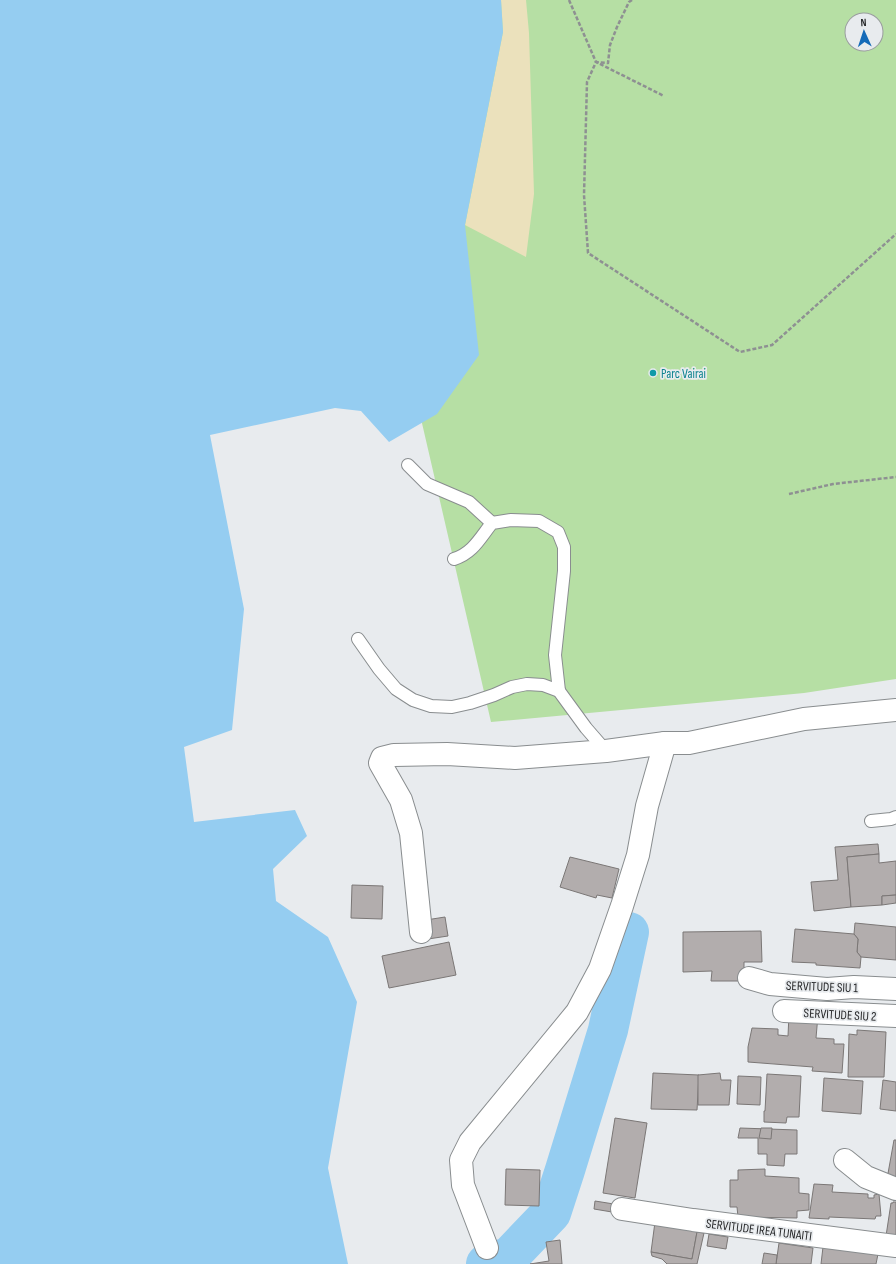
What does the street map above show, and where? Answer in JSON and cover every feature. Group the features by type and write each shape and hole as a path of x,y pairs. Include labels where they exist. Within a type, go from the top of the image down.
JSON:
{"street":[{"path":"421,932 411,833 400,800 380,763 382,758 394,755 447,754 515,758 606,751 665,744 689,743 804,719 896,710"},
{"path":"487,1248 463,1185 461,1160 470,1142 577,1012 600,969 638,855 647,806 665,744"},
{"name":"SERVITUDE SIU 1","path":"749,978 770,984 827,989 854,987 896,989"},
{"name":"SERVITUDE SIU 2","path":"784,1011 896,1016"},
{"path":"845,1160 866,1177 896,1189"},
{"name":"SERVITUDE IREA TUNAITI","path":"622,1209 693,1220 896,1246"}],"lane":[{"path":"408,465 427,484 469,502 492,523"},
{"path":"454,559 463,556 473,548 492,523 512,520 539,521 558,532 564,547 564,571 555,655 559,691 586,728 606,751"},
{"path":"358,639 379,669 396,689 413,700 431,706 452,707 470,703 494,695 512,686 527,684 542,685 559,691"},
{"path":"871,821 896,817"}],"path":[{"path":"569,0 596,62 664,96"},
{"path":"596,62 608,63 610,45 617,27 632,0"},
{"path":"596,62 587,82 584,195 588,253 740,352 772,345 896,234"},
{"path":"789,494 833,484 896,477"}],"green space":[{"name":"Parc Vairai","path":"314,0 896,0 896,679 804,693 491,722 340,68"}],"sand":[{"path":"501,0 526,0 529,33 534,194 526,257 465,225 503,32"}],"water":[{"path":"0,0 501,0 503,32 465,225 479,355 437,414 389,442 361,411 335,408 210,435 244,609 232,730 184,747 194,822 295,810 307,836 273,869 276,901 328,937 357,1002 328,1168 348,1264 0,1264"}],"building":[{"path":"878,844 879,854 847,857 851,907 814,911 811,882 838,880 835,847"},
{"path":"879,854 879,863 896,861 896,895 882,896 882,905 851,907 847,857"},
{"path":"570,857 619,869 612,898 597,895 596,898 560,887"},
{"path":"352,885 383,886 382,919 351,918"},
{"path":"896,895 896,903 882,905 882,896"},
{"path":"445,917 448,936 428,939 426,920"},
{"path":"855,923 896,927 896,960 861,957 857,952 858,939 854,934"},
{"path":"795,929 854,934 858,939 857,952 861,957 860,968 792,962"},
{"path":"761,931 762,962 744,962 744,981 711,981 712,971 683,972 683,932"},
{"path":"449,942 456,975 389,988 382,956"},
{"path":"789,1014 818,1015 816,1038 834,1039 834,1044 844,1044 842,1073 812,1071 813,1067 748,1062 748,1047 752,1028 778,1029 778,1035 788,1036"},
{"path":"857,1030 886,1032 884,1077 848,1077 849,1034 857,1035"},
{"path":"653,1073 699,1075 697,1110 651,1109"},
{"path":"720,1073 721,1080 731,1080 729,1105 698,1105 698,1075"},
{"path":"767,1074 801,1076 799,1117 787,1117 786,1123 764,1122"},
{"path":"738,1076 761,1077 760,1105 737,1104"},
{"path":"824,1078 863,1081 861,1114 822,1111"},
{"path":"883,1080 896,1082 896,1111 880,1109"},
{"path":"615,1118 647,1123 635,1198 603,1193"},
{"path":"740,1128 797,1130 797,1154 785,1154 784,1166 767,1165 767,1154 758,1154 758,1138 738,1138"},
{"path":"761,1128 772,1128 771,1139 759,1138"},
{"path":"894,1140 896,1140 896,1181 887,1179"},
{"path":"506,1169 540,1170 539,1206 505,1205"},
{"path":"765,1169 765,1176 799,1178 799,1193 809,1194 809,1210 797,1211 797,1218 738,1217 737,1207 730,1207 730,1180 738,1180 738,1170"},
{"path":"814,1184 833,1185 832,1192 868,1194 868,1198 874,1198 874,1195 879,1194 881,1216 876,1216 875,1219 829,1217 829,1219 809,1218"},
{"path":"595,1201 620,1205 618,1213 594,1209"},
{"path":"896,1202 896,1238 886,1236 891,1203"},
{"path":"655,1222 697,1232 692,1259 651,1252"},
{"path":"697,1232 704,1233 697,1264 667,1264 662,1259 652,1256 651,1252 692,1259"},
{"path":"709,1234 728,1237 726,1249 707,1246"},
{"path":"560,1240 562,1264 530,1264 549,1261 546,1242"},
{"path":"779,1243 813,1248 811,1264 776,1264"},
{"path":"823,1247 878,1254 876,1264 821,1264"},
{"path":"764,1253 777,1255 776,1264 762,1264"}],"waterway":[{"path":"486,1264 509,1257 551,1213 608,1030 629,932"}],"place":[{"name":"Parc Vairai","path":"653,373"}]}
